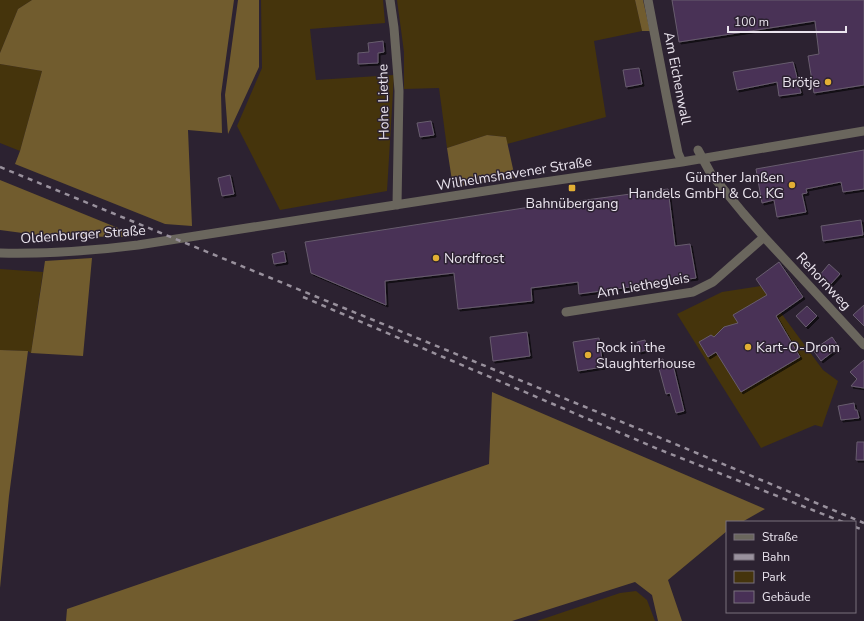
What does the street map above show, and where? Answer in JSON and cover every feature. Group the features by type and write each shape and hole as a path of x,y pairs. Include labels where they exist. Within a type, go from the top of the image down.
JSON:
{"street":[{"name":"Hohe Liethe","path":"390,0 394,28 399,91 397,205"},
{"name":"Am Eichenwall","path":"648,0 678,153 682,162"},
{"name":"Wilhelmshavener Straße","path":"169,240 682,162 700,154 864,131"},
{"path":"700,154 711,174 764,237"},
{"name":"Am Liethegleis","path":"566,312 694,292 713,282 764,237"},
{"name":"Rehornweg","path":"764,237 864,345"},
{"name":"Oldenburger Straße","path":"0,253 76,252 169,240"}],"green space":[{"path":"0,0 32,0 18,9 0,53"},
{"path":"261,0 383,0 385,23 310,29 316,80 394,75 387,191 280,210 237,126 262,68"},
{"path":"397,0 635,0 642,31 594,41 606,117 507,144 506,137 487,135 447,148 439,88 404,89 404,52"},
{"path":"0,64 42,71 20,151 0,143"},
{"path":"0,269 43,272 31,353 28,351 0,350"},
{"path":"761,286 823,370 838,381 822,427 815,425 761,448 677,314 722,292"},
{"path":"636,591 647,600 655,621 537,621 620,593"}],"shaded area":[{"path":"32,0 234,0 221,94 222,133 188,130 192,226 165,224 15,164 42,71 0,64 0,53 18,9"},
{"path":"238,0 259,0 259,67 228,134 225,95"},
{"path":"635,0 643,0 650,31 642,31"},
{"path":"487,135 506,137 515,178 453,187 447,148"},
{"path":"0,180 123,230 126,237 45,236 0,230"},
{"path":"92,258 83,356 31,353 45,261"},
{"path":"0,350 28,351 9,496 0,588"},
{"path":"492,392 765,509 744,521 726,521 726,532 668,580 682,621 658,621 652,595 635,582 512,621 66,621 67,609 489,464"}],"building":[{"path":"672,0 864,0 864,85 814,93 808,56 819,54 815,21 679,42"},
{"path":"383,41 384,52 378,53 378,63 358,64 358,53 369,52 368,43"},
{"path":"793,62 801,93 779,96 777,82 737,90 733,72"},
{"path":"639,68 642,84 626,87 623,70"},
{"path":"431,121 434,135 420,137 417,123"},
{"name":"Günther Janßen Handels GmbH & Co. KG","path":"864,150 864,189 843,192 841,182 806,189 807,193 802,194 806,212 777,217 774,200 762,203 756,169"},
{"path":"230,175 234,194 222,196 218,178"},
{"name":"Nordfrost","path":"668,189 675,246 690,244 696,278 579,294 578,282 531,288 532,301 458,309 454,273 385,281 386,305 311,273 305,242 556,203"},
{"path":"861,220 863,235 823,241 821,226"},
{"path":"284,251 286,262 274,264 272,254"},
{"name":"Kart-O-Drom","path":"779,262 803,297 776,316 800,357 741,392 716,352 708,357 699,342 711,335 714,337 724,327 738,323 733,315 767,295 756,279"},
{"path":"829,264 840,274 830,285 819,276"},
{"path":"864,305 864,326 853,315"},
{"path":"807,306 817,316 806,327 796,316"},
{"path":"527,332 530,356 493,361 490,337"},
{"path":"832,337 839,347 821,361 813,350"},
{"name":"Rock in the Slaughterhouse","path":"599,338 603,367 578,371 573,342"},
{"path":"645,340 647,350 639,352 637,342"},
{"path":"663,359 665,367 673,365 684,411 676,413 670,393 666,394 657,361"},
{"path":"864,360 864,388 851,386 857,379 850,372"},
{"path":"854,403 855,410 857,410 859,418 841,420 838,406"},
{"path":"857,442 864,442 864,460 856,460"}],"railway":[{"path":"0,167 864,523"},
{"path":"303,297 658,449 840,521"},
{"path":"856,527 864,530"}],"place":[{"name":"Brötje","path":"828,82"},
{"name":"Günther Janßen Handels GmbH & Co. KG","path":"792,185"},
{"name":"Bahnübergang","path":"572,188"},
{"name":"Nordfrost","path":"436,258"},
{"name":"Kart-O-Drom","path":"748,347"},
{"name":"Rock in the Slaughterhouse","path":"588,355"}]}
